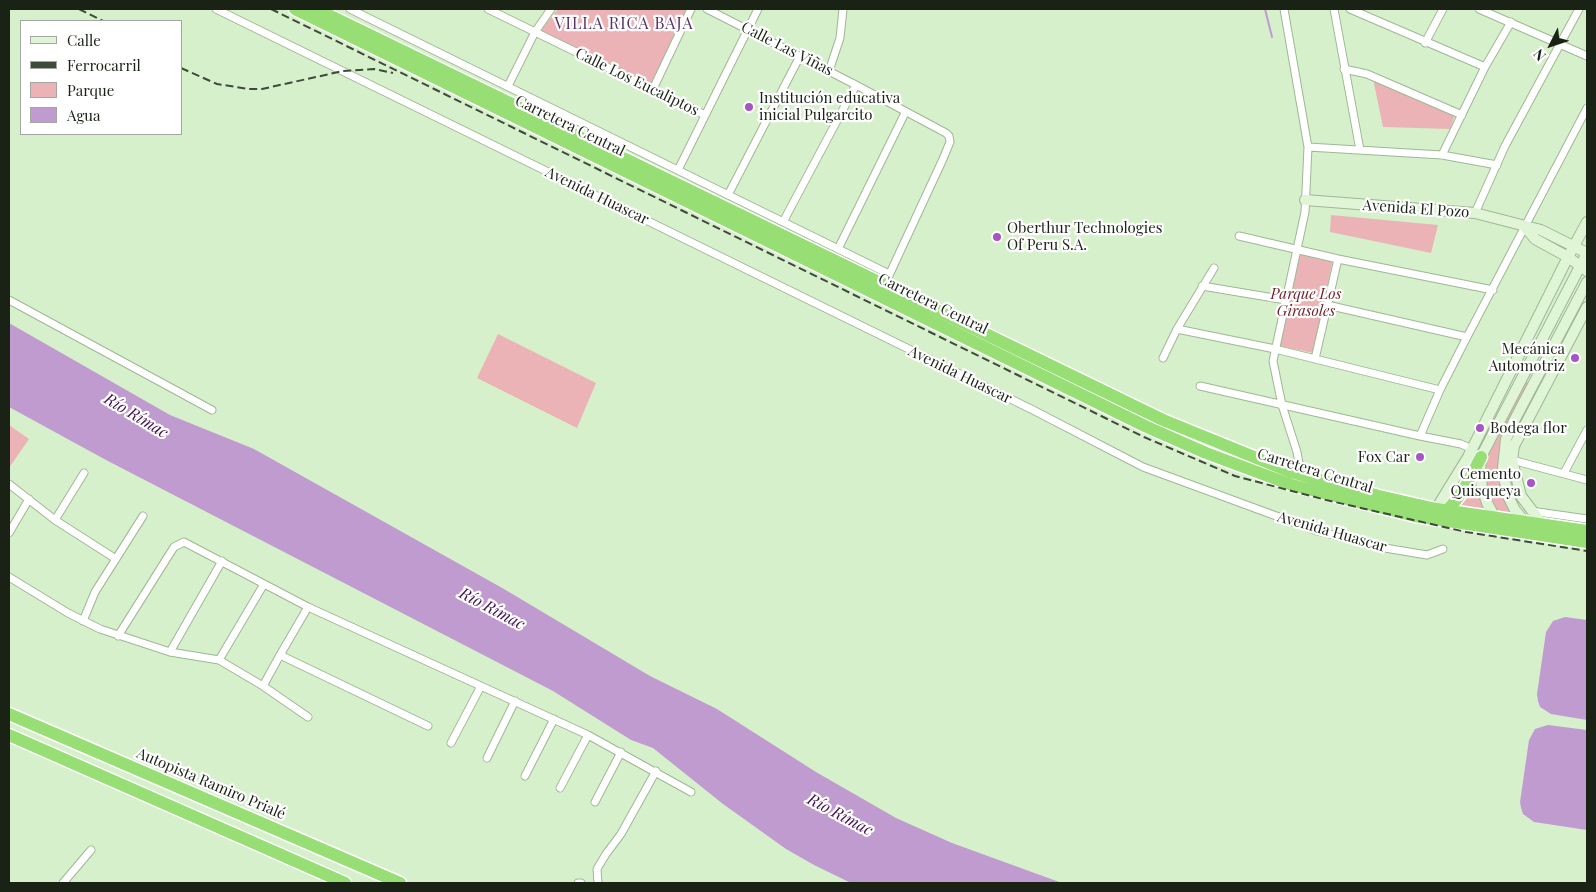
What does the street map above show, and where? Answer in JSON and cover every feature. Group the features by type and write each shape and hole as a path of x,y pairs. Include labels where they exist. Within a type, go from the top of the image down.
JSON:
{"highway":[{"name":"Carretera Central","path":"295,9 834,260 887,279 1148,413 1301,475 1442,510 1587,531"},
{"name":"Carretera Central","path":"316,9 834,260 1147,427 1206,453 1302,487 1415,516 1587,542"},
{"path":"1442,510 1463,491 1476,453"},
{"name":"Autopista Ramiro Prialé","path":"9,714 400,883"},
{"path":"9,735 345,883"}],"street":[{"name":"Avenida Huascar","path":"216,9 1033,410 1144,467 1318,531 1385,548 1427,555 1443,549"},
{"path":"345,23 352,9 783,222 834,260 905,113"},
{"name":"Calle Los Eucaliptos","path":"488,9 705,115"},
{"path":"508,86 535,32 550,9"},
{"path":"653,89 692,9"},
{"name":"Calle Las Viñas","path":"708,9 829,70 905,113 946,133 950,142 887,279"},
{"path":"678,170 758,9"},
{"path":"829,70 840,38 843,9"},
{"path":"1284,9 1308,147 1305,212 1273,361 1282,405 1297,452 1301,475"},
{"path":"1334,9 1360,150"},
{"path":"1350,9 1425,43 1485,67"},
{"path":"1425,43 1443,9"},
{"path":"1479,9 1587,56"},
{"path":"1475,213 1505,146 1580,9"},
{"path":"1442,155 1485,67 1511,22"},
{"path":"728,194 800,56"},
{"path":"1344,69 1367,74 1462,115"},
{"path":"783,222 856,85"},
{"path":"1420,436 1440,390 1587,108"},
{"path":"1308,147 1442,155 1497,166"},
{"name":"Avenida El Pozo","path":"1306,200 1475,213 1541,230 1587,253"},
{"path":"1504,530 1494,518 1487,503 1482,488 1476,453 1535,324 1587,222"},
{"name":"Avenida El Pozo","path":"1524,227 1535,239 1568,257 1583,269"},
{"path":"1239,236 1338,259 1493,290"},
{"path":"1476,453 1524,375 1547,330 1583,269 1587,253"},
{"path":"1315,358 1338,259"},
{"path":"1162,358 1177,329 1214,268"},
{"path":"1524,522 1515,510 1510,498 1503,468 1506,439 1514,420 1587,282"},
{"path":"1202,286 1286,300"},
{"path":"9,300 212,410"},
{"path":"1327,305 1467,337"},
{"path":"1543,525 1521,496 1512,460 1514,446 1587,307"},
{"path":"1535,324 1547,330"},
{"path":"1177,329 1315,358 1440,390"},
{"path":"1554,346 1570,340"},
{"path":"1524,375 1527,379 1536,379"},
{"path":"1200,386 1461,444 1476,453"},
{"path":"1514,420 1520,434"},
{"path":"1564,473 1587,430"},
{"path":"1512,460 1587,480"},
{"path":"55,520 84,473"},
{"path":"9,484 55,520 116,559"},
{"path":"9,532 29,499"},
{"path":"1532,511 1587,519"},
{"path":"83,620 95,592 143,516"},
{"path":"118,636 174,547 184,542 308,607 588,735 691,792"},
{"path":"170,652 222,561"},
{"path":"9,577 83,620 118,636 170,652 219,660 308,716"},
{"path":"219,660 264,584"},
{"path":"263,686 308,607"},
{"path":"280,655 428,726"},
{"path":"451,743 481,686"},
{"path":"487,758 516,701"},
{"path":"524,776 554,719"},
{"path":"560,788 588,735"},
{"path":"595,802 621,752"},
{"path":"598,883 597,869 621,834 656,771"},
{"path":"63,883 91,850"}],"green space":[{"path":"558,9 689,9 651,86 539,32"},
{"path":"1373,79 1455,115 1450,129 1383,127"},
{"path":"1331,215 1438,225 1431,253 1330,232"},
{"name":"Parque Los Girasoles","path":"1300,252 1333,259 1313,353 1280,346"},
{"path":"498,334 596,383 577,428 477,378"},
{"path":"1525,381 1529,383 1504,434 1513,514 1495,511 1483,485 1485,454"},
{"path":"9,425 29,439 9,468"},
{"path":"1476,474 1478,493 1483,509 1458,506"}],"water":[{"name":"Río Rímac","path":"9,323 170,415 254,449 504,589 650,676 717,709 816,772 896,818 952,843 1062,883 851,883 814,865 786,849 723,804 653,748 631,740 553,691 106,460 9,407"},
{"path":"1565,617 1587,620 1587,720 1551,714 1540,707 1538,701 1537,694 1546,632 1553,621"},
{"path":"1548,725 1587,730 1587,830 1534,822 1523,814 1520,802 1529,740 1535,729"}],"waterway":[{"path":"1265,9 1272,37"}],"railway":[{"path":"79,9 101,20"},
{"path":"271,9 1144,437 1235,476 1326,500 1466,532 1587,551"},
{"path":"182,68 217,84 249,89 262,89 343,71 374,69 393,73"}],"place":[{"name":"Institución educativa inicial Pulgarcito","path":"749,107"},
{"name":"Oberthur Technologies Of Peru S.A.","path":"997,237"},
{"name":"Mecánica Automotriz","path":"1575,358"},
{"name":"Bodega flor","path":"1480,428"},
{"name":"Fox Car","path":"1420,457"},
{"name":"Cemento Quisqueya","path":"1531,483"}],"district":[{"name":"VILLA RICA BAJA","path":"624,24"}]}
